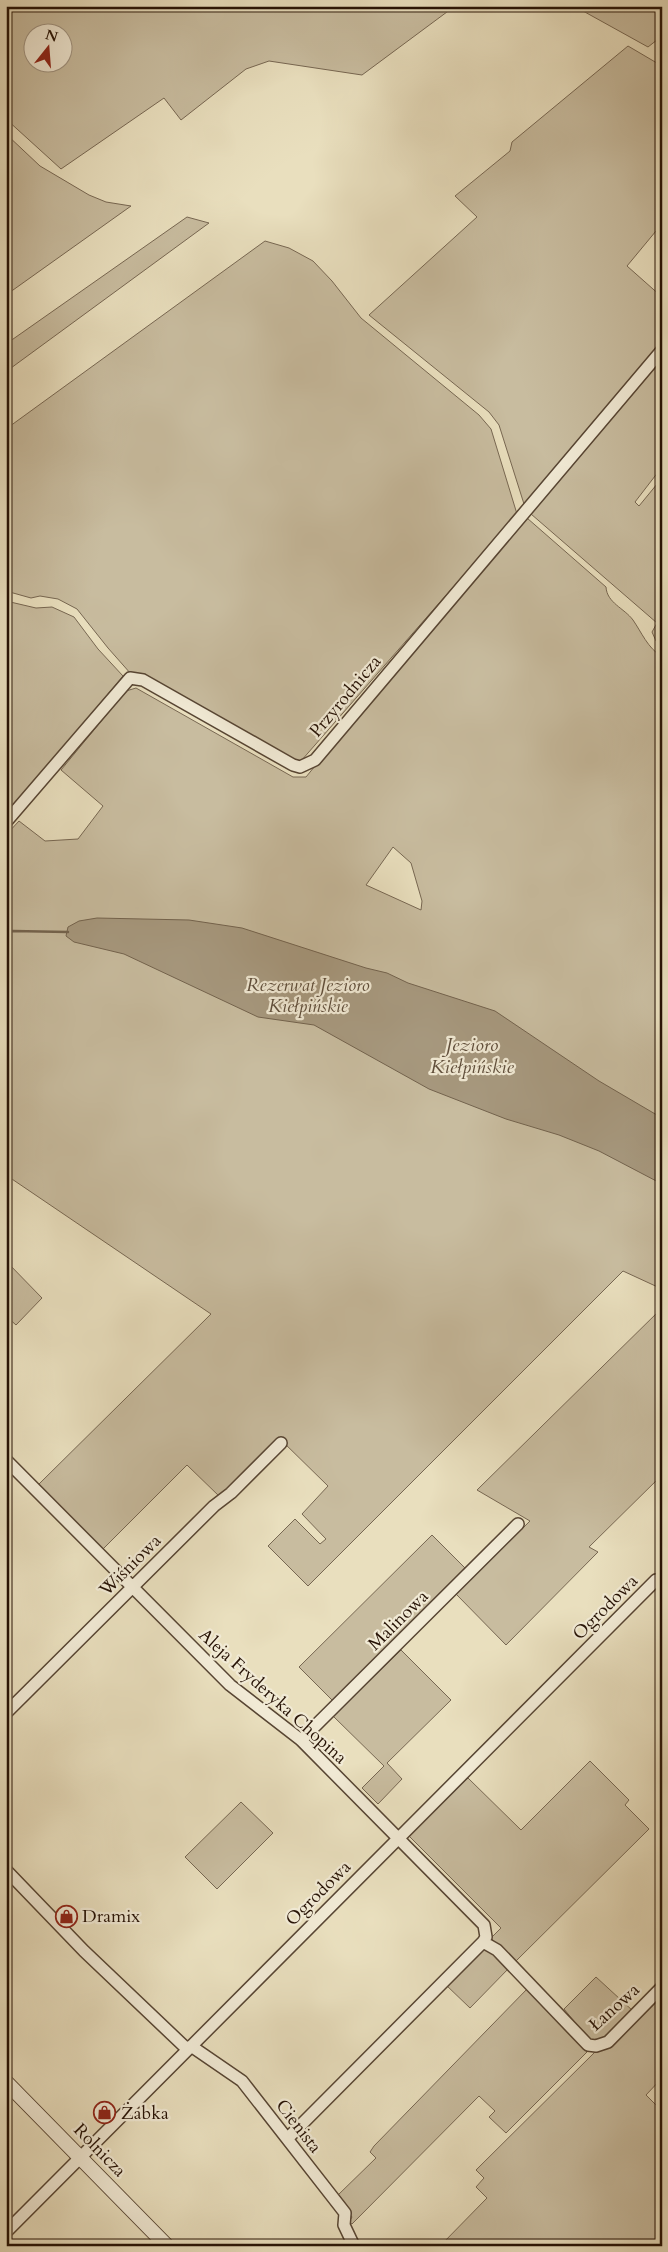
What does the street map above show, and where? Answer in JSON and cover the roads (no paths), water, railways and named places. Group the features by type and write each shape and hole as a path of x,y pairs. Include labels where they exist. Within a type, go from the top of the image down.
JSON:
{"street":[{"name":"Przyrodnicza","path":"6,822 130,678 143,680 293,765 300,767 315,760 662,350"},
{"name":"Wiśniowa","path":"6,1713 281,1443"},
{"name":"Aleja Fryderyka Chopina","path":"6,1460 230,1685 301,1740 484,1925 486,1937 483,1942"},
{"name":"Malinowa","path":"301,1740 518,1524"},
{"name":"Ogrodowa","path":"6,2232 397,1838 659,1582"},
{"name":"Cienista","path":"6,1870 84,1951 189,2048 242,2081 345,2213 344,2225 354,2246"},
{"name":"Łanowa","path":"483,1942 497,1950 588,2045 596,2046 608,2042 662,1987"},
{"path":"288,2138 483,1942"},
{"name":"Rolnicza","path":"6,2082 167,2246"}],"water":[{"name":"Jezioro Kiełpińskie","path":"97,918 189,920 242,928 387,973 408,983 495,1011 599,1081 662,1118 662,1184 599,1151 559,1135 506,1119 429,1089 314,1025 258,1017 124,954 74,942 66,936 68,927 79,921"}],"waterway":[{"path":"6,933 13,931 68,932"}],"place":[{"name":"Dramix","path":"66,1916"},
{"name":"Żabka","path":"105,2113"}],"park label":[{"name":"Rezerwat Jezioro Kiełpińskie","path":"308,995"}]}
